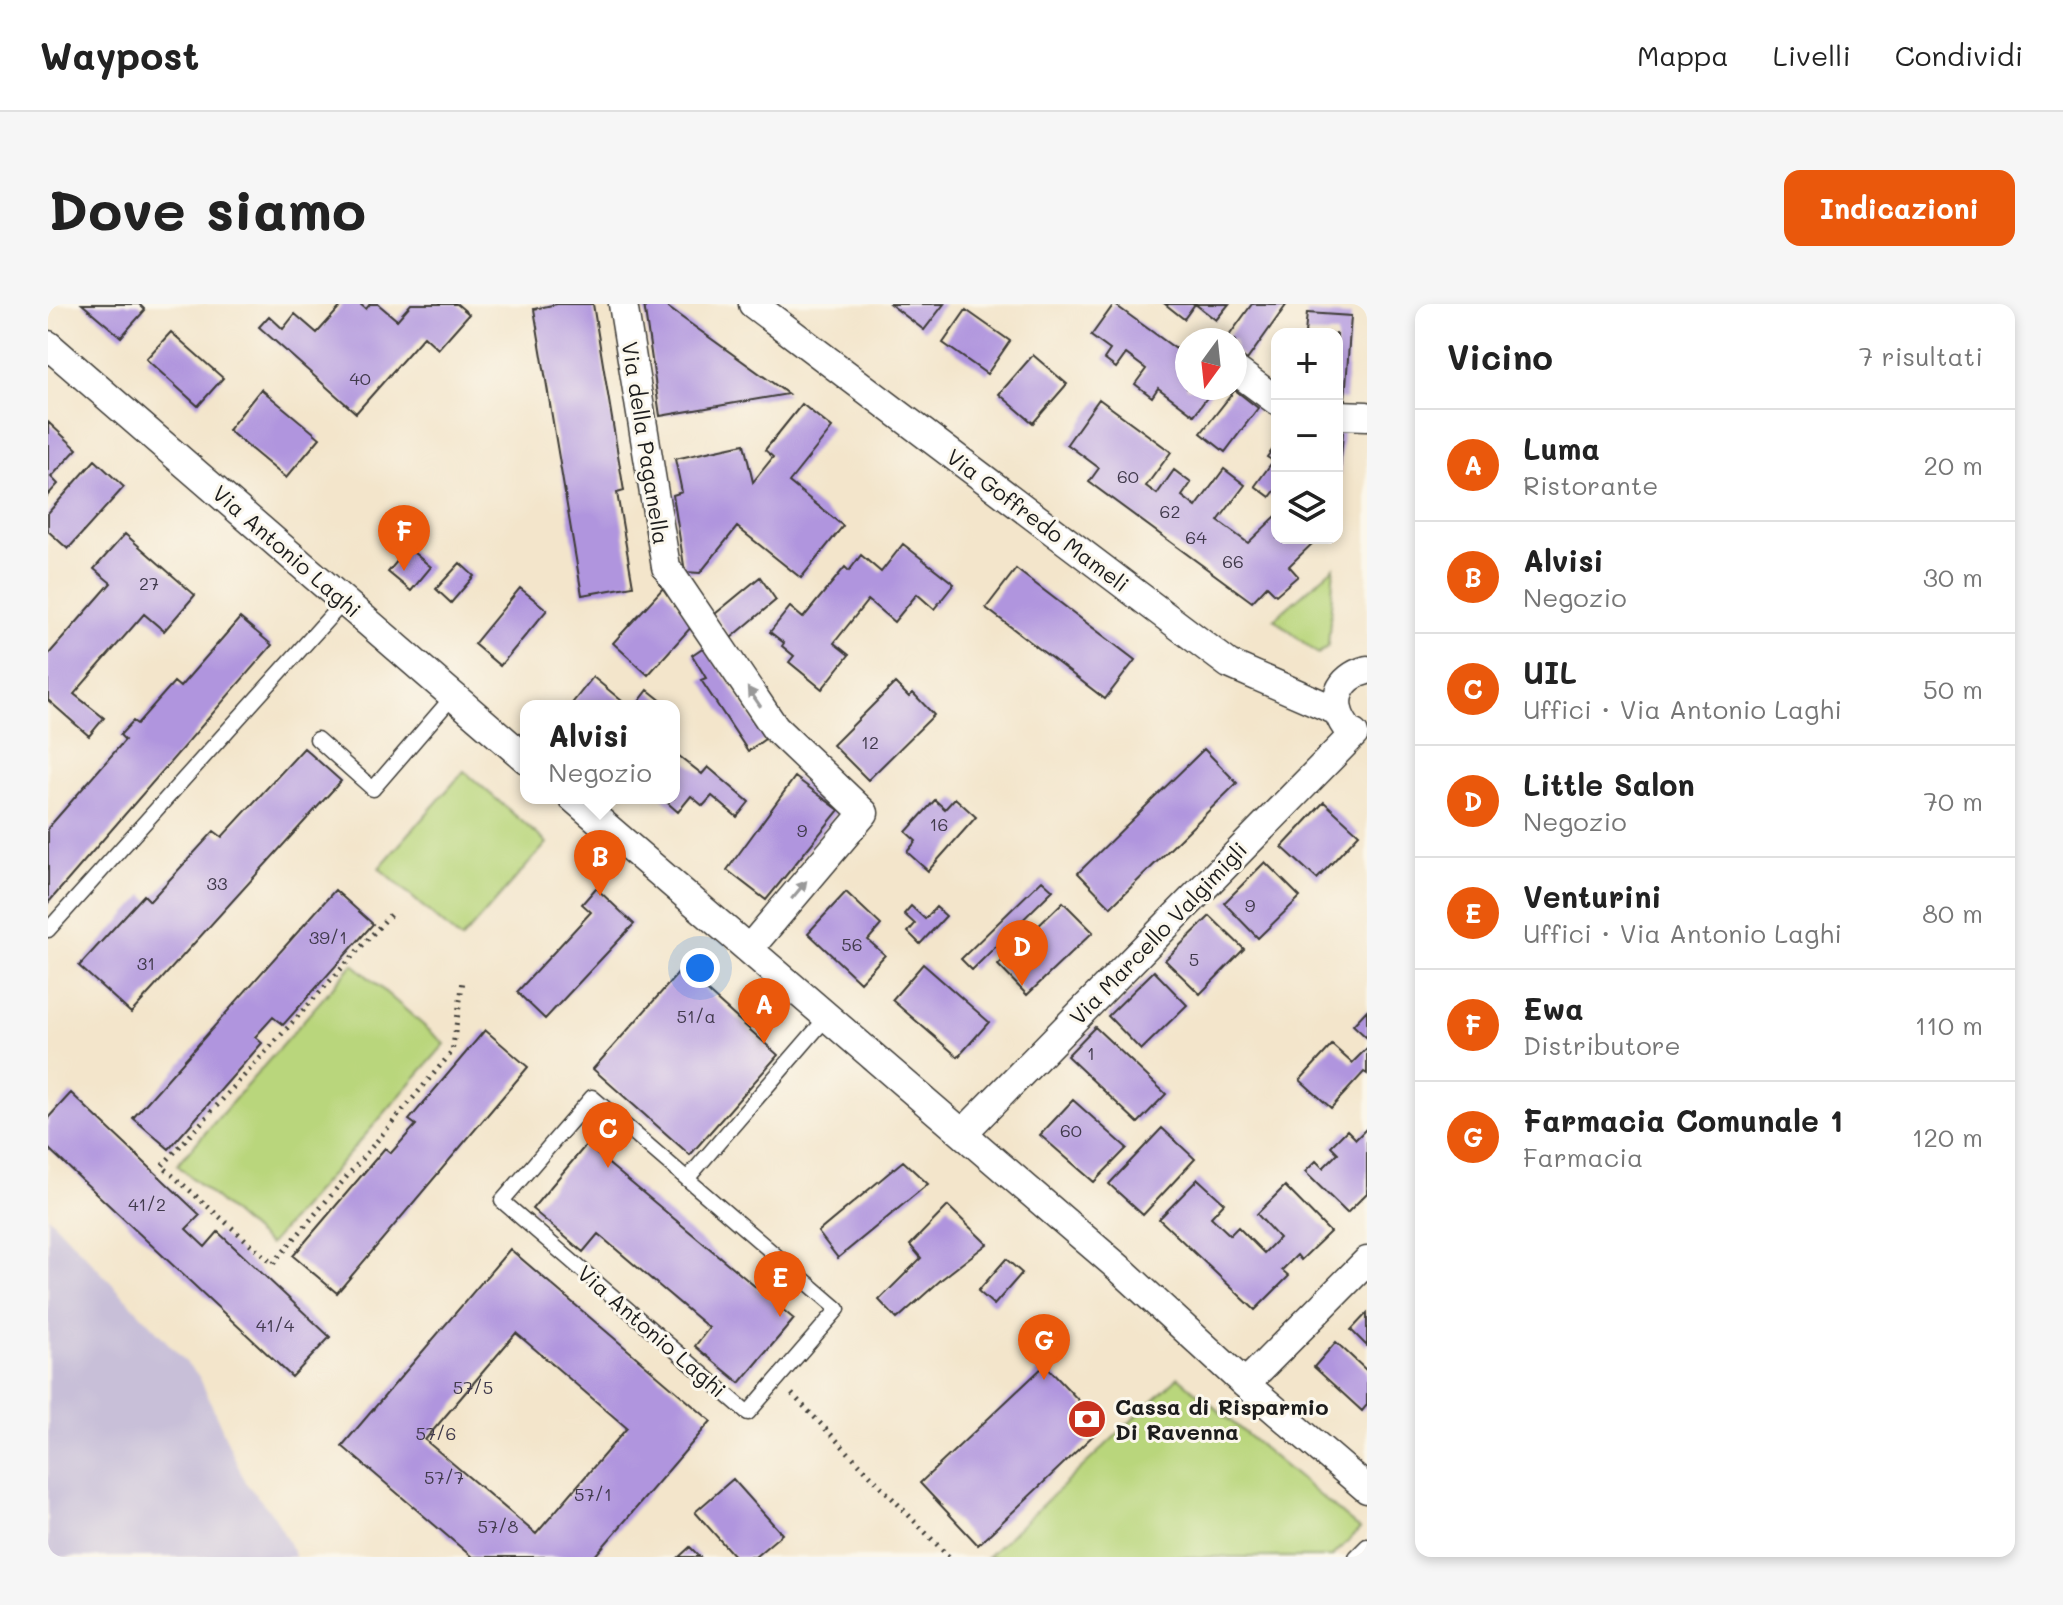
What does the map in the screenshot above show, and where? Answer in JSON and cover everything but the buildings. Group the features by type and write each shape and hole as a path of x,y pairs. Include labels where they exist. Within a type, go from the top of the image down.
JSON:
{"street":[{"name":"Via della Paganella","path":"623,304 666,567 775,728 864,813 749,949"},
{"name":"Via Goffredo Mameli","path":"753,304 1229,664 1353,727"},
{"name":"Via Antonio Laghi","path":"48,345 520,754"},
{"path":"1247,379 1276,400"},
{"path":"1343,415 1367,416"},
{"name":"Via Marcello Valgimigli","path":"963,1133 1353,727 1337,700 1346,680 1367,665"},
{"path":"580,804 1120,1269 1245,1384 1367,1489"},
{"path":"1245,1384 1367,1261"}],"lane":[{"path":"48,930 345,600"},
{"path":"317,739 373,789 454,695"},
{"path":"687,1179 827,1017"},
{"name":"Via Antonio Laghi","path":"592,1097 687,1179 838,1309 748,1413 502,1201 592,1097"},
{"path":"1356,1557 1367,1546"}],"path":[{"path":"390,915 162,1166 273,1264 452,1052 463,981"},
{"path":"777,1378 949,1557"}],"shaded area":[{"path":"48,1216 199,1376 245,1482 275,1517 296,1557 48,1557"}],"green space":[{"path":"1334,567 1328,646 1318,654 1274,619"},
{"path":"464,771 547,843 461,940 379,868"},
{"path":"353,964 445,1044 269,1245 177,1165"},
{"path":"1178,1377 1360,1529 1332,1557 987,1557"}],"place":[{"name":"Ewa","path":"404,571"},
{"name":"Alvisi","path":"600,896"},
{"name":"Little Salon","path":"1022,986"},
{"name":"Luma","path":"764,1044"},
{"name":"UIL","path":"608,1168"},
{"name":"Venturini","path":"780,1317"},
{"name":"Farmacia Comunale 1","path":"1044,1380"},
{"name":"Cassa di Risparmio Di Ravenna","path":"1087,1419"}]}
